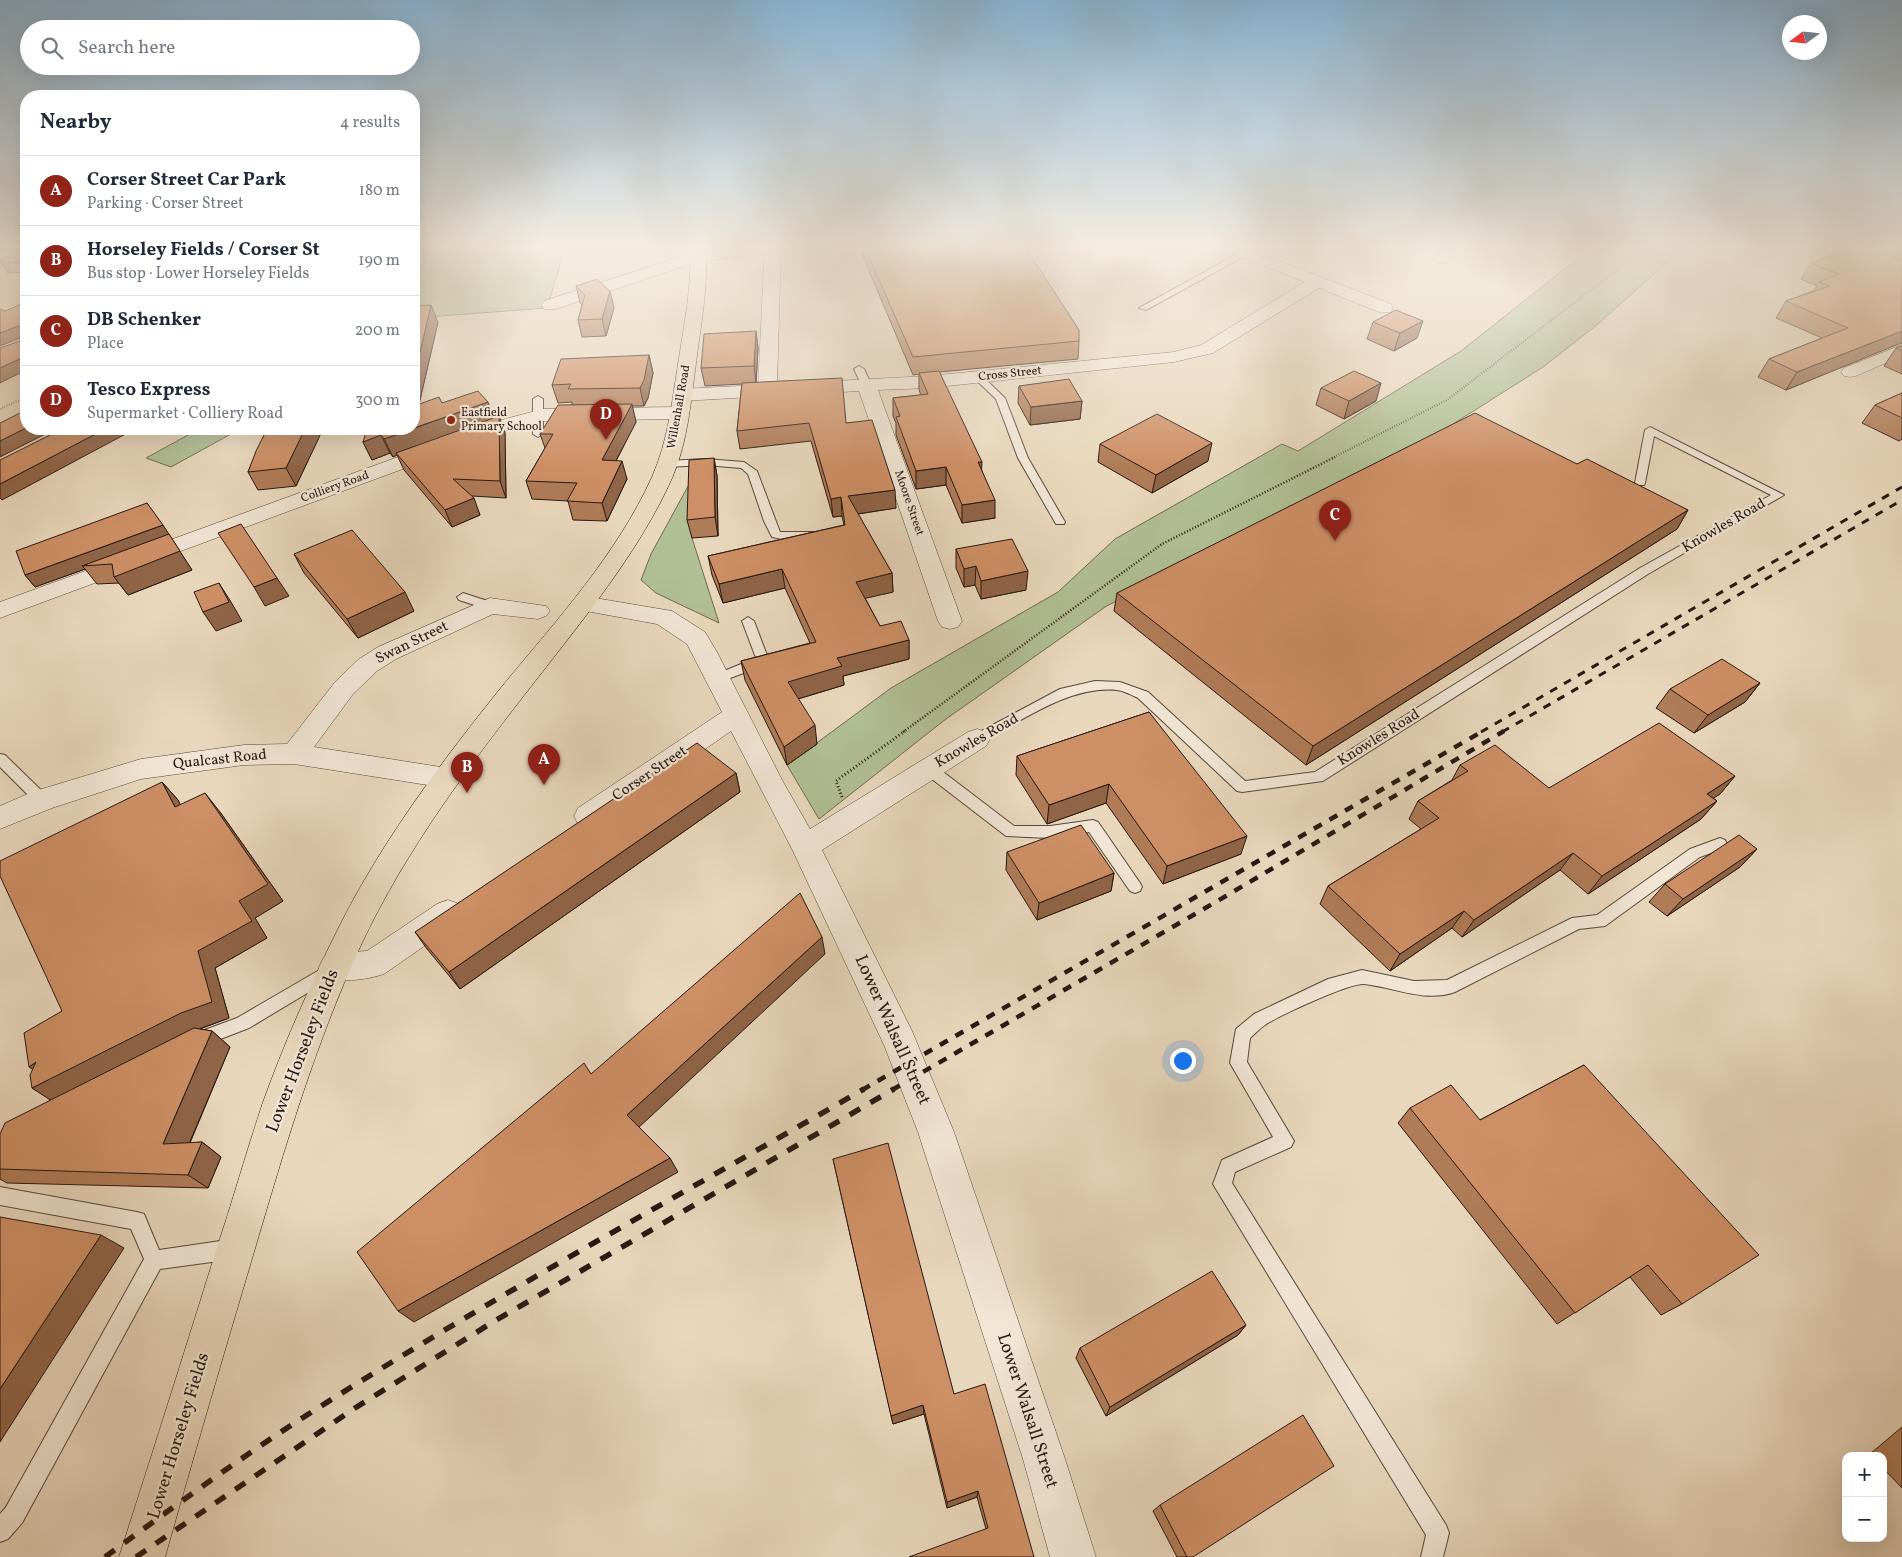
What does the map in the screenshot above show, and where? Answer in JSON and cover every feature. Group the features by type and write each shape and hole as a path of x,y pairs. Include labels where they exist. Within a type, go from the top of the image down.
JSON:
{"highway":[{"name":"Willenhall Road","path":"583,604 644,514 668,464 681,404 693,321"},
{"name":"Lower Horseley Fields","path":"142,1557 280,1105 306,1034 335,967 360,916 398,852 447,778 583,604"}],"street":[{"path":"767,390 770,321"},
{"name":"Cross Street","path":"681,404 864,377 978,377 1174,357 1207,349 1253,321"},
{"path":"1850,372 1902,350"},
{"name":"Moore Street","path":"864,377 950,620"},
{"name":"Colliery Road","path":"0,610 492,430 538,416 681,404"},
{"name":"Lower Walsall Street","path":"583,604 664,617 696,638 806,846 900,1042 936,1132 1044,1459 1073,1557"},
{"path":"490,606 538,611"},
{"name":"Swan Street","path":"294,754 344,688 368,665 387,653 490,606"},
{"name":"Corser Street","path":"571,828 736,715"},
{"name":"Knowles Road","path":"806,846 976,739"},
{"name":"Qualcast Road","path":"0,818 42,800 141,769 244,755 294,754 447,778"},
{"path":"335,967 373,964 472,896"}],"lane":[{"path":"978,377 1000,398 1023,458 1060,522"},
{"name":"Knowles Road","path":"976,739 1066,692 1095,685 1120,686 1143,694 1242,787 1318,776 1644,571 1779,495 1650,430 1640,484"},
{"path":"668,464 705,462 744,465 753,473 769,521 776,535 788,537 822,534"},
{"path":"463,598 490,606"},
{"path":"718,678 759,663 762,658 748,621"},
{"path":"0,759 42,800"},
{"path":"929,769 1011,832 1050,832 1093,826 1135,887"},
{"path":"1432,1557 1438,1533 1222,1184 1228,1166 1285,1141 1238,1063 1242,1034 1260,1019 1276,1011 1334,984 1362,977 1414,988 1449,987 1577,923 1600,921 1694,853 1720,844"},
{"path":"180,1049 206,1036 244,1023 335,967"},
{"path":"0,1196 137,1221 154,1260"},
{"path":"154,1260 235,1249"},
{"path":"0,1531 14,1516 154,1260"}],"path":[{"path":"849,819 836,780 1154,550 1447,400 1551,321"},
{"path":"0,410 20,400"}],"green space":[{"path":"1499,321 1602,321 1543,367 1453,424 1105,607 946,719 819,819 787,765 891,688 1058,592 1115,539 1282,444 1298,451 1461,351"},
{"path":"188,435 229,435 171,467 146,458"},
{"path":"692,479 692,538 719,623 656,593 641,580 651,554"}],"building":[{"path":"0,321 20,321 20,327 18,326 0,333"},
{"path":"420,321 427,321 420,352"},
{"path":"897,321 1073,321 1079,330 1079,341 913,357"},
{"path":"1376,321 1423,321 1400,333 1373,322"},
{"path":"1831,321 1902,321 1902,331 1797,372 1769,359 1848,328"},
{"path":"756,331 754,366 701,368 704,334"},
{"path":"20,341 20,359 0,368 0,348"},
{"path":"649,355 644,380 640,388 568,389 571,384 552,385 561,359"},
{"path":"939,371 982,462 978,462 995,500 962,505 946,467 916,471 896,417 900,416 893,398 928,394 919,373"},
{"path":"1354,371 1381,383 1349,401 1321,388"},
{"path":"842,378 846,423 872,420 895,490 848,496 892,573 856,582 880,626 901,621 909,640 837,658 842,666 788,682 815,725 784,747 741,661 816,642 782,569 719,584 708,556 845,525 841,497 831,499 809,423 737,431 742,383"},
{"path":"1069,379 1082,401 1031,407 1019,386"},
{"path":"478,391 488,402 420,426 420,404 439,397 442,403"},
{"path":"1902,393 1902,418 1875,405"},
{"path":"632,404 602,460 622,461 602,503 567,501 577,483 526,481 553,434 540,434 558,405"},
{"path":"20,413 20,431 0,441 0,423"},
{"path":"1475,413 1577,464 1587,459 1688,510 1313,746 1117,593"},
{"path":"1157,414 1212,443 1156,475 1100,444"},
{"path":"499,416 500,481 453,479 474,498 445,510 396,453"},
{"path":"50,435 94,435 0,484 0,460"},
{"path":"264,435 302,435 286,468 248,472"},
{"path":"365,435 381,435 363,442"},
{"path":"381,435 396,435 384,439"},
{"path":"714,458 715,517 687,520 689,460"},
{"path":"147,503 163,525 25,575 16,551"},
{"path":"241,524 277,578 254,587 218,533"},
{"path":"352,530 405,592 347,619 294,554"},
{"path":"169,534 180,551 114,577 112,564 82,566"},
{"path":"1012,539 1028,571 981,581 976,566 964,569 956,549"},
{"path":"219,583 229,602 203,612 194,592"},
{"path":"1722,659 1760,683 1708,715 1670,689"},
{"path":"1149,712 1247,836 1167,866 1109,784 1049,805 1017,756"},
{"path":"1659,723 1735,776 1707,794 1717,801 1602,876 1573,853 1474,920 1464,911 1400,954 1328,886 1439,818 1418,801 1468,771 1460,765 1495,745 1549,788"},
{"path":"697,743 736,773 449,972 415,932"},
{"path":"162,782 175,807 205,793 268,884 239,901 252,921 198,951 212,1002 181,1013 32,1088 30,1075 36,1062 29,1067 24,1033 62,1011 0,876 0,861"},
{"path":"1081,825 1114,873 1039,903 1007,852"},
{"path":"1739,835 1757,849 1683,899 1665,884"},
{"path":"800,893 822,937 627,1115 670,1158 398,1311 357,1252 584,1063 591,1074"},
{"path":"194,1028 212,1031 163,1144 202,1142 188,1175 0,1169 0,1134 5,1123"},
{"path":"1584,1065 1759,1255 1682,1304 1648,1265 1575,1313 1410,1108 1451,1085 1480,1120"},
{"path":"888,1143 954,1394 985,1384 1034,1557 909,1557 988,1528 978,1491 947,1502 923,1405 891,1416 833,1159"},
{"path":"0,1217 101,1235 0,1389"},
{"path":"1212,1271 1246,1325 1110,1407 1080,1348"},
{"path":"1303,1415 1334,1466 1193,1557 1187,1557 1160,1505"}],"railway":[{"path":"1481,732 1902,487"},
{"path":"1502,732 1902,500"},
{"path":"862,1090 1483,731"},
{"path":"892,1090 1226,896 1504,731"},
{"path":"105,1557 264,1444 385,1366 521,1285 864,1089"},
{"path":"136,1557 355,1408 493,1322 894,1089"}],"place":[{"name":"Eastfield Primary School","path":"451,420"},
{"name":"Tesco Express","path":"606,440"},
{"name":"DB Schenker","path":"1335,541"},
{"name":"Corser Street Car Park","path":"544,785"},
{"name":"Horseley Fields / Corser St","path":"467,793"}]}
